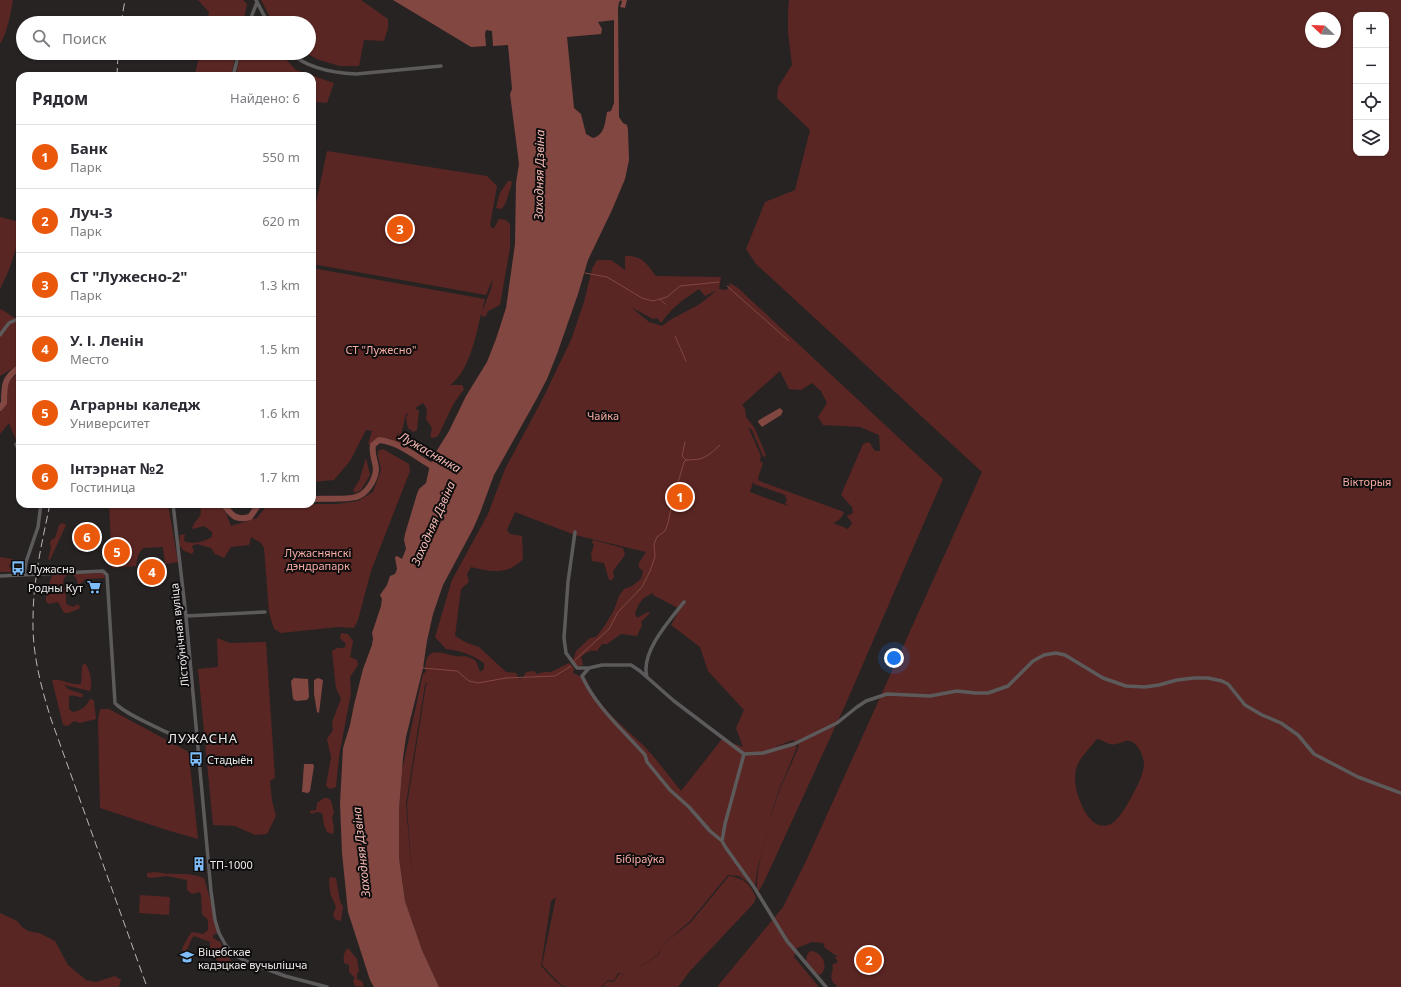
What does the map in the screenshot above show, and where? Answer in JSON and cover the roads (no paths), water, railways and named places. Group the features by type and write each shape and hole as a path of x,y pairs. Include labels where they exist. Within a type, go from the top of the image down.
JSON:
{"street":[{"path":"252,16 257,1"},
{"path":"257,1 264,16"},
{"path":"234,72 237,60"},
{"path":"303,60 323,69 344,74 364,74 441,66"},
{"path":"0,335 9,322 16,319"},
{"path":"24,575 26,562 38,527 40,508"},
{"name":"Лістоўнічная вуліца","path":"173,508 186,616 211,891 215,920 221,937 234,955 285,976 327,987"},
{"path":"575,532 568,582 564,638 566,654 577,668 602,708 645,755 647,762 670,790 689,807 710,831 722,841 754,887 787,941 826,987"},
{"path":"0,576 103,571 107,575 115,703 129,713 177,737 198,740"},
{"path":"647,678 645,670 652,648 660,633 684,602"},
{"path":"186,616 265,612"},
{"path":"577,668 589,668 602,665 631,665 721,738 744,754 762,753 794,744 837,723 857,706 866,701 887,694 930,696 957,691 975,694 988,693 1008,686 1033,661 1044,655 1056,653 1065,655 1103,678 1126,686 1145,687 1194,678 1208,678 1222,681 1228,684 1245,705 1262,715 1281,723 1298,736 1314,754 1358,777 1401,793"},
{"path":"582,676 589,668"},
{"path":"722,841 725,824 744,754"}],"water":[{"name":"Заходняя Дзвіна","path":"393,0 621,0 618,8 619,117 623,123 627,125 629,160 625,179 588,260 578,294 547,379 494,475 473,529 443,585 433,614 423,668 406,737 403,758 399,810 399,858 405,901 422,950 439,987 374,987 370,980 348,912 342,853 340,803 343,748 363,669 372,645 372,633 381,606 382,599 380,595 387,585 390,576 395,574 397,569 395,557 397,556 402,559 406,549 404,540 405,534 419,489 426,483 430,465 436,452 449,431 466,396 487,362 496,339 506,308 515,244 516,183 519,164 510,94 512,89 508,45 493,46 492,31 486,30 486,46 471,47","holes":["614,20 614,103 611,111 607,112 604,128 600,134 593,138 586,134 581,114 574,108 567,37 601,34 602,29 598,22"]},
{"path":"621,0 627,0 625,8 620,7 622,2"},
{"path":"780,408 783,411 781,415 762,427 758,422 759,420"},
{"path":"294,678 308,679 309,697 307,700 296,701 293,699 291,681"},
{"path":"318,678 323,680 319,713 317,712 314,694 314,680"},
{"path":"304,764 313,764 314,766 310,791 308,793 302,792"}],"waterway":[{"path":"585,273 607,277 642,298 653,301 667,297 680,286 719,282"},
{"path":"727,286 789,341"},
{"path":"660,299 665,304"},
{"path":"675,336 686,361"},
{"name":"Лужаснянка","path":"0,408 4,403 6,382 16,370"},
{"name":"Лужаснянка","path":"316,499 352,498 364,493 370,486 375,474 376,467 373,455 373,445 379,440 387,441 402,447 437,469"},
{"path":"685,442 682,456 686,460"},
{"path":"575,660 609,629 618,612 642,587 655,557 654,544 657,537 665,531 668,523 672,503 684,462 686,460 705,457 720,445"},
{"name":"Лужаснянка","path":"227,508 237,518 250,517 256,508"},
{"path":"423,668 457,671 469,681 478,683 506,678 555,676 571,666"}],"railway":[{"path":"122,16 125,0"},
{"path":"117,72 118,60"},
{"path":"49,508 38,562 33,605 33,632 38,670 51,719 147,987"}],"place":[{"name":"СТ \"Лужесно-2\"","path":"400,229"},
{"name":"Банк","path":"680,497"},
{"name":"Інтэрнат №2","path":"87,537"},
{"name":"Аграрны каледж","path":"117,552"},
{"name":"Лужасна","path":"18,568"},
{"name":"У. І. Ленін","path":"152,572"},
{"name":"Родны Кут","path":"94,587"},
{"name":"Стадыён","path":"196,759"},
{"name":"ТП-1000","path":"199,864"},
{"name":"Віцебскае кадэцкае вучылішча","path":"187,957"},
{"name":"Луч-3","path":"869,960"}],"district":[{"name":"ЛУЖАСНА","path":"203,738"}],"park label":[{"name":"СТ \"Лужесно\"","path":"381,349"},
{"name":"Чайка","path":"603,415"},
{"name":"Вікторыя","path":"1367,481"},
{"name":"Лужаснянскі дэндрапарк","path":"318,558"},
{"name":"Бібіраўка","path":"640,858"}]}
